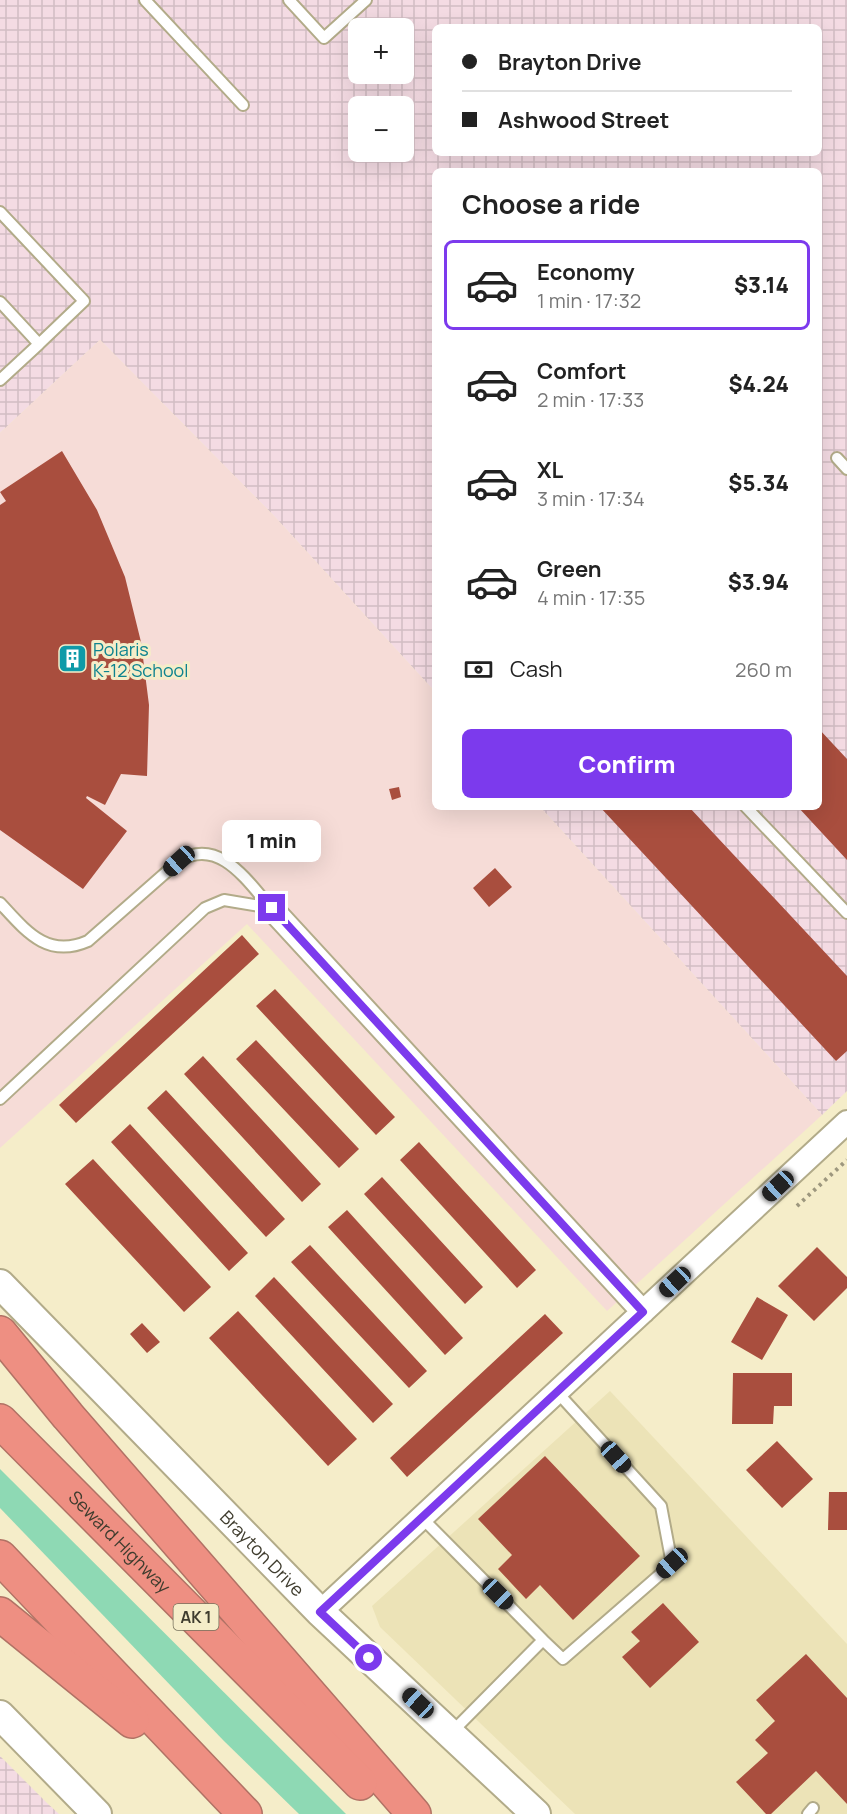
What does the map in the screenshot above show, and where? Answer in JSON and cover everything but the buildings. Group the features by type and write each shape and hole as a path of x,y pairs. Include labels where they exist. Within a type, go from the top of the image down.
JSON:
{"highway":[{"path":"0,1333 75,1425 414,1814"},
{"name":"Seward Highway","path":"0,1421 391,1814"},
{"path":"0,1557 241,1810"},
{"path":"0,1614 241,1810"}],"street":[{"path":"272,908 643,1312"},
{"path":"320,1612 847,1122"},
{"name":"Brayton Drive","path":"0,1284 320,1612 536,1814"},
{"path":"0,1715 97,1814"}],"lane":[{"path":"146,0 243,105"},
{"path":"289,0 324,38 366,0"},
{"path":"0,212 84,301 0,380"},
{"path":"0,302 39,344"},
{"path":"837,458 847,468"},
{"path":"749,810 847,913"},
{"path":"0,903 38,940 53,946 72,948 88,941 179,861 189,855 201,854 229,862 272,908"},
{"path":"0,1099 205,908 224,900 272,908"},
{"path":"422,1518 563,1659 672,1563 661,1506 557,1392"},
{"path":"450,1734 543,1640"}],"shaded area":[{"path":"0,0 847,0 847,1091 822,1115 543,810 822,810 822,168 432,168 432,689 274,516 100,340 0,433"},
{"path":"100,340 274,516 432,689 432,810 543,810 822,1115 607,1311 247,924 0,1148 0,433"},
{"path":"610,1391 847,1644 847,1814 575,1814 380,1627 372,1606"},
{"path":"0,1756 47,1803 59,1814 0,1814"}],"green space":[{"path":"0,1469 346,1814 299,1814 224,1741 0,1508"}],"place":[{"name":"Polaris K-12 School","path":"72,659"}],"route":[{"path":"272,908 643,1312 320,1612 369,1658"}]}
